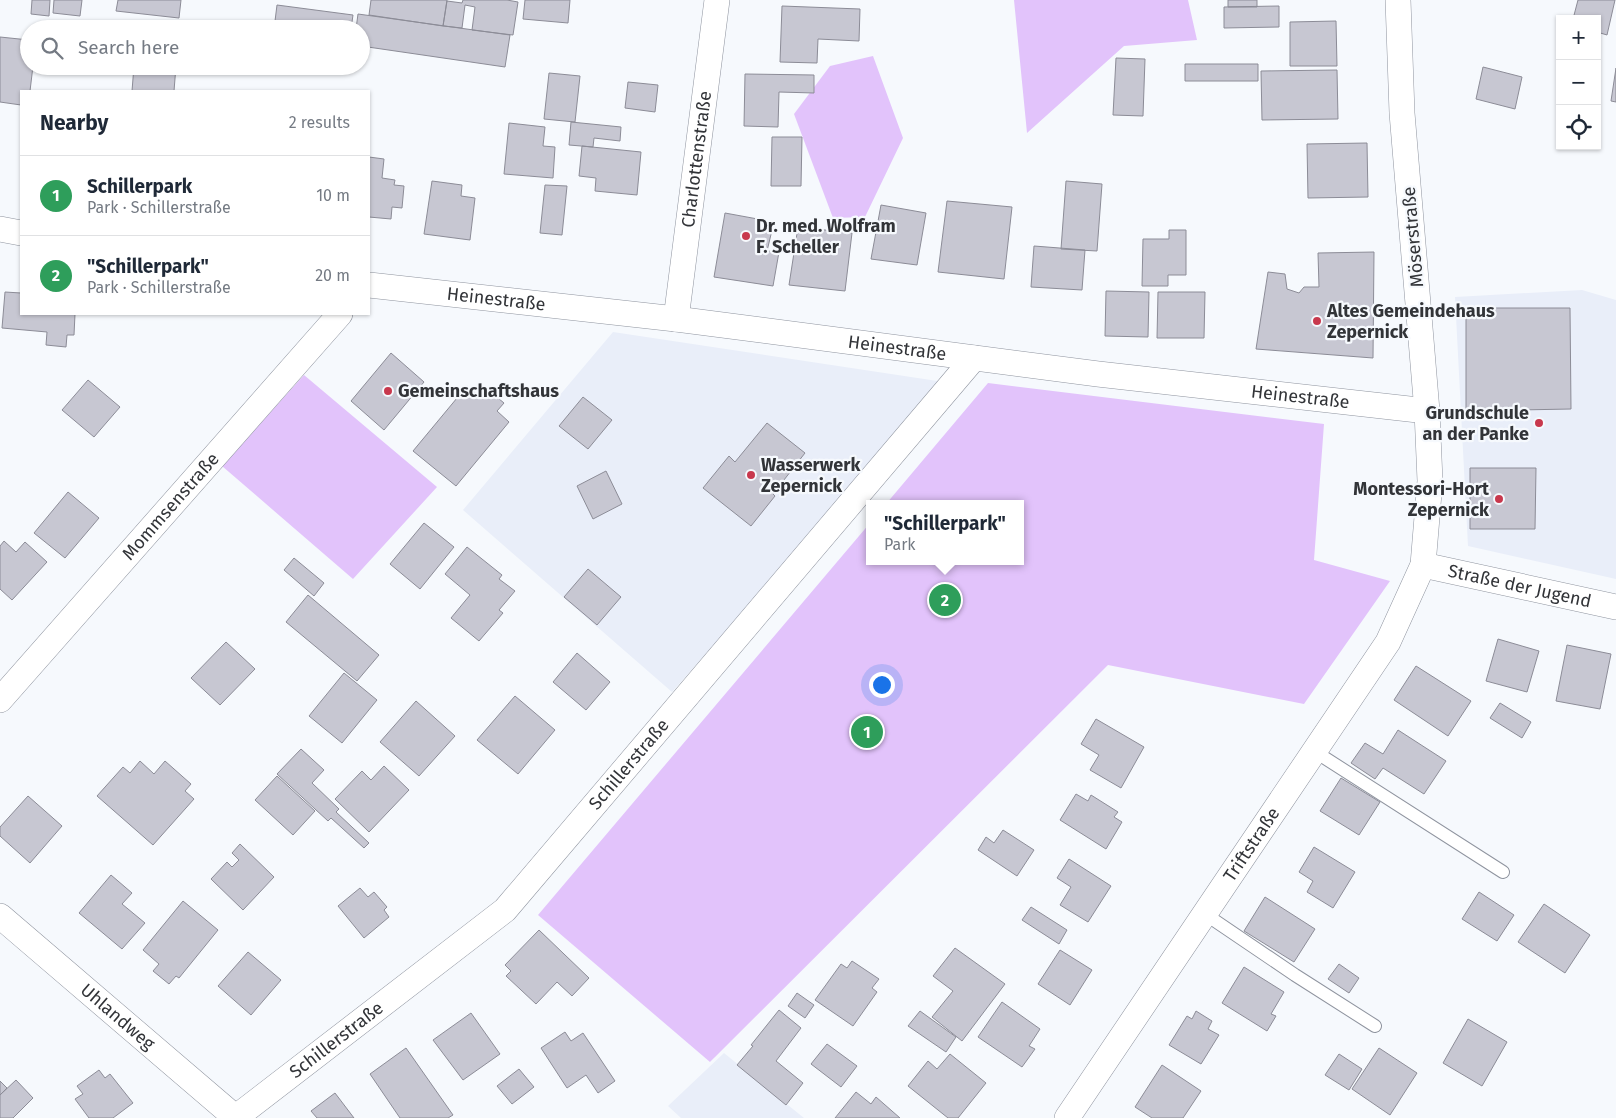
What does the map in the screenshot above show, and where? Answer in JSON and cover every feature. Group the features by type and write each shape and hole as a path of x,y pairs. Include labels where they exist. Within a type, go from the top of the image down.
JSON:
{"street":[{"name":"Charlottenstraße","path":"676,319 717,0"},
{"name":"Möserstraße","path":"1398,0 1402,113 1428,411 1430,481 1424,564"},
{"path":"0,230 20,233"},
{"name":"Heinestraße","path":"370,285 676,319 1098,374 1428,411"},
{"name":"Mommsenstraße","path":"0,700 339,315"},
{"name":"Schillerstraße","path":"236,1118 505,910 974,358"},
{"name":"Straße der Jugend","path":"1424,564 1616,607"},
{"name":"Triftstraße","path":"1068,1118 1388,642 1424,564"},
{"name":"Uhlandweg","path":"0,916 236,1118"}],"lane":[{"path":"1314,751 1503,872"},
{"path":"1205,914 1294,975 1376,1026"}],"shaded area":[{"path":"1014,0 1188,0 1197,40 1124,46 1027,133"},
{"path":"873,56 903,138 865,217 833,218 794,114 830,66"},
{"name":"Grundschule an der Panke","path":"1582,290 1616,300 1616,579 1468,546 1455,297"},
{"path":"613,332 944,382 672,692 463,510"},
{"path":"304,375 437,487 353,579 222,466"},
{"path":"988,383 1324,424 1314,560 1390,581 1304,704 1108,665 710,1062 538,915 866,528 866,565 1024,565 1024,500 889,500"},
{"path":"724,1053 804,1118 681,1118 668,1106"}],"building":[{"path":"32,0 50,0 49,16 31,14"},
{"path":"54,0 82,0 80,16 53,13"},
{"path":"118,0 181,0 179,18 116,11"},
{"path":"371,0 447,0 443,26 369,15"},
{"path":"463,0 507,0 518,2 513,35 472,30 475,7 465,5 462,28 443,26 447,1 462,3"},
{"path":"525,0 570,0 568,23 523,19"},
{"path":"1228,0 1257,0 1257,7 1228,7"},
{"path":"1578,0 1615,0 1607,35 1601,33 1601,15 1574,15"},
{"path":"277,5 353,15 352,20 275,20"},
{"path":"782,6 860,9 859,41 818,39 817,63 780,62"},
{"path":"1279,6 1279,27 1224,28 1224,7"},
{"path":"358,14 510,35 505,67 370,47 370,20 357,20"},
{"path":"1336,21 1337,66 1290,66 1290,22"},
{"path":"0,37 20,39 20,75 32,75 30,90 20,90 20,105 0,102"},
{"path":"1116,58 1145,59 1143,116 1113,115"},
{"path":"1185,64 1258,64 1258,81 1185,81"},
{"path":"1483,67 1522,77 1515,109 1476,99"},
{"path":"1616,68 1616,102 1611,101"},
{"path":"1337,70 1338,119 1262,120 1261,71"},
{"path":"549,73 580,76 575,122 544,119"},
{"path":"745,74 814,75 814,93 779,92 778,127 744,126"},
{"path":"133,75 175,75 174,90 132,90"},
{"path":"628,82 658,85 655,112 625,108"},
{"path":"571,122 621,127 620,141 594,138 593,147 569,145"},
{"path":"509,123 545,127 543,146 555,147 553,178 504,174"},
{"path":"772,137 802,137 801,186 771,186"},
{"path":"1367,143 1368,197 1308,198 1307,144"},
{"path":"582,146 641,152 637,195 595,191 596,178 579,176"},
{"path":"370,157 384,159 382,178 395,180 394,185 404,186 402,208 392,207 391,219 370,217"},
{"path":"432,181 462,185 461,196 475,198 470,240 424,234"},
{"path":"1066,181 1102,184 1097,251 1061,249"},
{"path":"545,185 567,186 562,235 540,233"},
{"path":"947,201 1012,207 1004,279 938,272"},
{"path":"881,205 926,213 917,265 871,259"},
{"name":"Dr. med. Wolfram F. Scheller","path":"725,213 774,222 767,251 779,252 773,286 714,277"},
{"path":"798,227 852,233 845,291 789,285"},
{"path":"1169,230 1186,230 1186,275 1168,275 1168,286 1142,286 1143,239 1169,239"},
{"path":"1034,246 1085,250 1082,290 1031,287"},
{"name":"Altes Gemeindehaus Zepernick","path":"1374,252 1373,358 1256,349 1268,272 1285,274 1287,289 1299,293 1304,287 1319,287 1318,253"},
{"path":"1106,291 1149,292 1148,337 1105,336"},
{"path":"5,292 20,293 20,315 75,315 74,335 67,335 66,347 46,345 47,332 2,328"},
{"path":"1158,292 1205,292 1204,338 1157,338"},
{"path":"1466,308 1570,308 1571,409 1466,411"},
{"name":"Gemeinschaftshaus","path":"391,353 424,382 384,430 351,401"},
{"path":"88,380 120,407 94,437 62,410"},
{"path":"467,386 481,397 487,389 504,403 497,411 509,422 456,486 413,451"},
{"path":"583,397 612,420 588,449 559,426"},
{"name":"Wasserwerk Zepernick","path":"767,423 805,453 751,526 703,488 729,456 735,462"},
{"path":"1470,468 1536,468 1535,529 1470,529"},
{"path":"606,471 622,504 593,519 577,486"},
{"path":"68,492 99,518 65,558 34,533"},
{"path":"424,523 454,547 420,589 390,564"},
{"path":"4,541 16,552 25,542 47,562 12,600 0,589 0,546"},
{"path":"467,547 502,575 499,579 515,591 499,610 503,613 479,641 451,618 470,595 445,574"},
{"path":"294,558 324,583 314,596 284,570"},
{"path":"588,569 621,597 597,625 564,597"},
{"path":"308,595 379,655 357,681 286,622"},
{"path":"1498,639 1539,651 1527,692 1486,681"},
{"path":"226,642 255,669 220,705 191,678"},
{"path":"1567,645 1611,654 1600,709 1556,701"},
{"path":"577,653 610,682 586,710 553,682"},
{"path":"1416,666 1471,701 1448,736 1394,700"},
{"path":"344,673 377,700 342,743 309,716"},
{"path":"515,696 555,730 518,774 477,740"},
{"path":"416,701 455,736 419,776 380,742"},
{"path":"1500,703 1531,722 1522,738 1490,718"},
{"path":"1096,719 1144,747 1121,788 1090,770 1099,755 1081,744"},
{"path":"1398,730 1446,761 1424,794 1383,768 1375,779 1351,763 1365,743 1383,754"},
{"path":"301,749 324,770 312,783 339,809 336,812 369,843 364,848 331,818 328,821 277,774"},
{"path":"140,761 154,774 165,761 191,784 185,791 194,799 153,845 97,796 123,767 130,773"},
{"path":"384,766 409,790 369,832 335,799 362,771 371,780"},
{"path":"277,776 315,811 293,835 255,800"},
{"path":"1341,778 1380,802 1359,835 1320,811"},
{"path":"1076,794 1088,801 1091,795 1118,812 1114,817 1122,822 1106,849 1060,820"},
{"path":"28,796 62,826 30,863 0,836 0,827"},
{"path":"1003,830 1034,850 1017,876 978,850 986,837 994,843"},
{"path":"240,844 274,877 243,910 211,879 227,862 232,867 239,860 232,853"},
{"path":"1314,847 1355,872 1333,908 1307,892 1313,881 1299,872"},
{"path":"1069,859 1111,886 1088,922 1060,905 1071,887 1057,878"},
{"path":"111,875 132,893 122,904 145,923 122,949 79,913"},
{"path":"360,888 368,897 374,892 387,907 384,910 389,917 364,938 338,906"},
{"path":"1479,892 1514,915 1497,941 1462,919"},
{"path":"1265,897 1315,929 1294,962 1244,931"},
{"path":"183,901 218,930 179,978 176,976 169,984 153,971 159,964 143,950"},
{"path":"1544,904 1590,935 1565,973 1518,942"},
{"path":"1031,907 1067,930 1059,944 1022,920"},
{"path":"539,930 589,978 572,996 557,982 536,1004 506,976 511,971 505,965"},
{"path":"955,948 1005,984 962,1041 932,1017 953,991 933,976"},
{"path":"1060,950 1092,970 1070,1005 1038,984"},
{"path":"248,952 281,980 251,1015 218,986"},
{"path":"852,961 879,979 872,988 877,992 853,1026 815,1000 841,964 847,968"},
{"path":"1339,964 1359,978 1349,993 1328,979"},
{"path":"1244,967 1284,992 1271,1014 1276,1016 1267,1031 1222,1003"},
{"path":"797,993 814,1005 805,1018 788,1006"},
{"path":"1002,1002 1040,1029 1029,1046 1035,1049 1022,1067 978,1037"},
{"path":"779,1010 801,1028 776,1061 803,1083 786,1105 737,1065"},
{"path":"920,1011 956,1037 946,1052 908,1026"},
{"path":"1196,1011 1212,1021 1208,1029 1219,1035 1201,1064 1169,1045 1187,1016 1192,1019"},
{"path":"471,1013 500,1054 463,1080 433,1040"},
{"path":"1468,1019 1507,1042 1482,1086 1443,1063"},
{"path":"565,1032 571,1041 583,1033 615,1081 598,1093 586,1075 567,1088 541,1048"},
{"path":"827,1044 857,1066 841,1087 811,1064"},
{"path":"406,1048 453,1115 448,1118 400,1118 370,1074"},
{"path":"1379,1048 1417,1073 1390,1115 1352,1089"},
{"path":"950,1054 986,1083 958,1118 948,1118 908,1086 928,1061 937,1069"},
{"path":"1339,1054 1362,1069 1349,1090 1325,1075"},
{"path":"1162,1065 1201,1091 1183,1118 1152,1118 1135,1107"},
{"path":"519,1069 534,1087 512,1104 497,1086"},
{"path":"99,1070 105,1078 110,1074 133,1103 113,1118 89,1118 75,1099 83,1094 77,1086"},
{"path":"16,1080 33,1098 13,1118 0,1118 0,1095"},
{"path":"0,1081 7,1088 0,1095"},
{"path":"856,1092 871,1104 876,1097 900,1118 835,1118"},
{"path":"335,1093 354,1118 317,1118 311,1111"}],"place":[{"name":"Dr. med. Wolfram F. Scheller","path":"746,236"},
{"name":"Altes Gemeindehaus Zepernick","path":"1317,321"},
{"name":"Gemeinschaftshaus","path":"388,391"},
{"name":"Grundschule an der Panke","path":"1539,423"},
{"name":"Wasserwerk Zepernick","path":"751,475"},
{"name":"Montessori-Hort Zepernick","path":"1499,499"},
{"name":"\"Schillerpark\"","path":"945,600"},
{"name":"Schillerpark","path":"867,732"}]}
